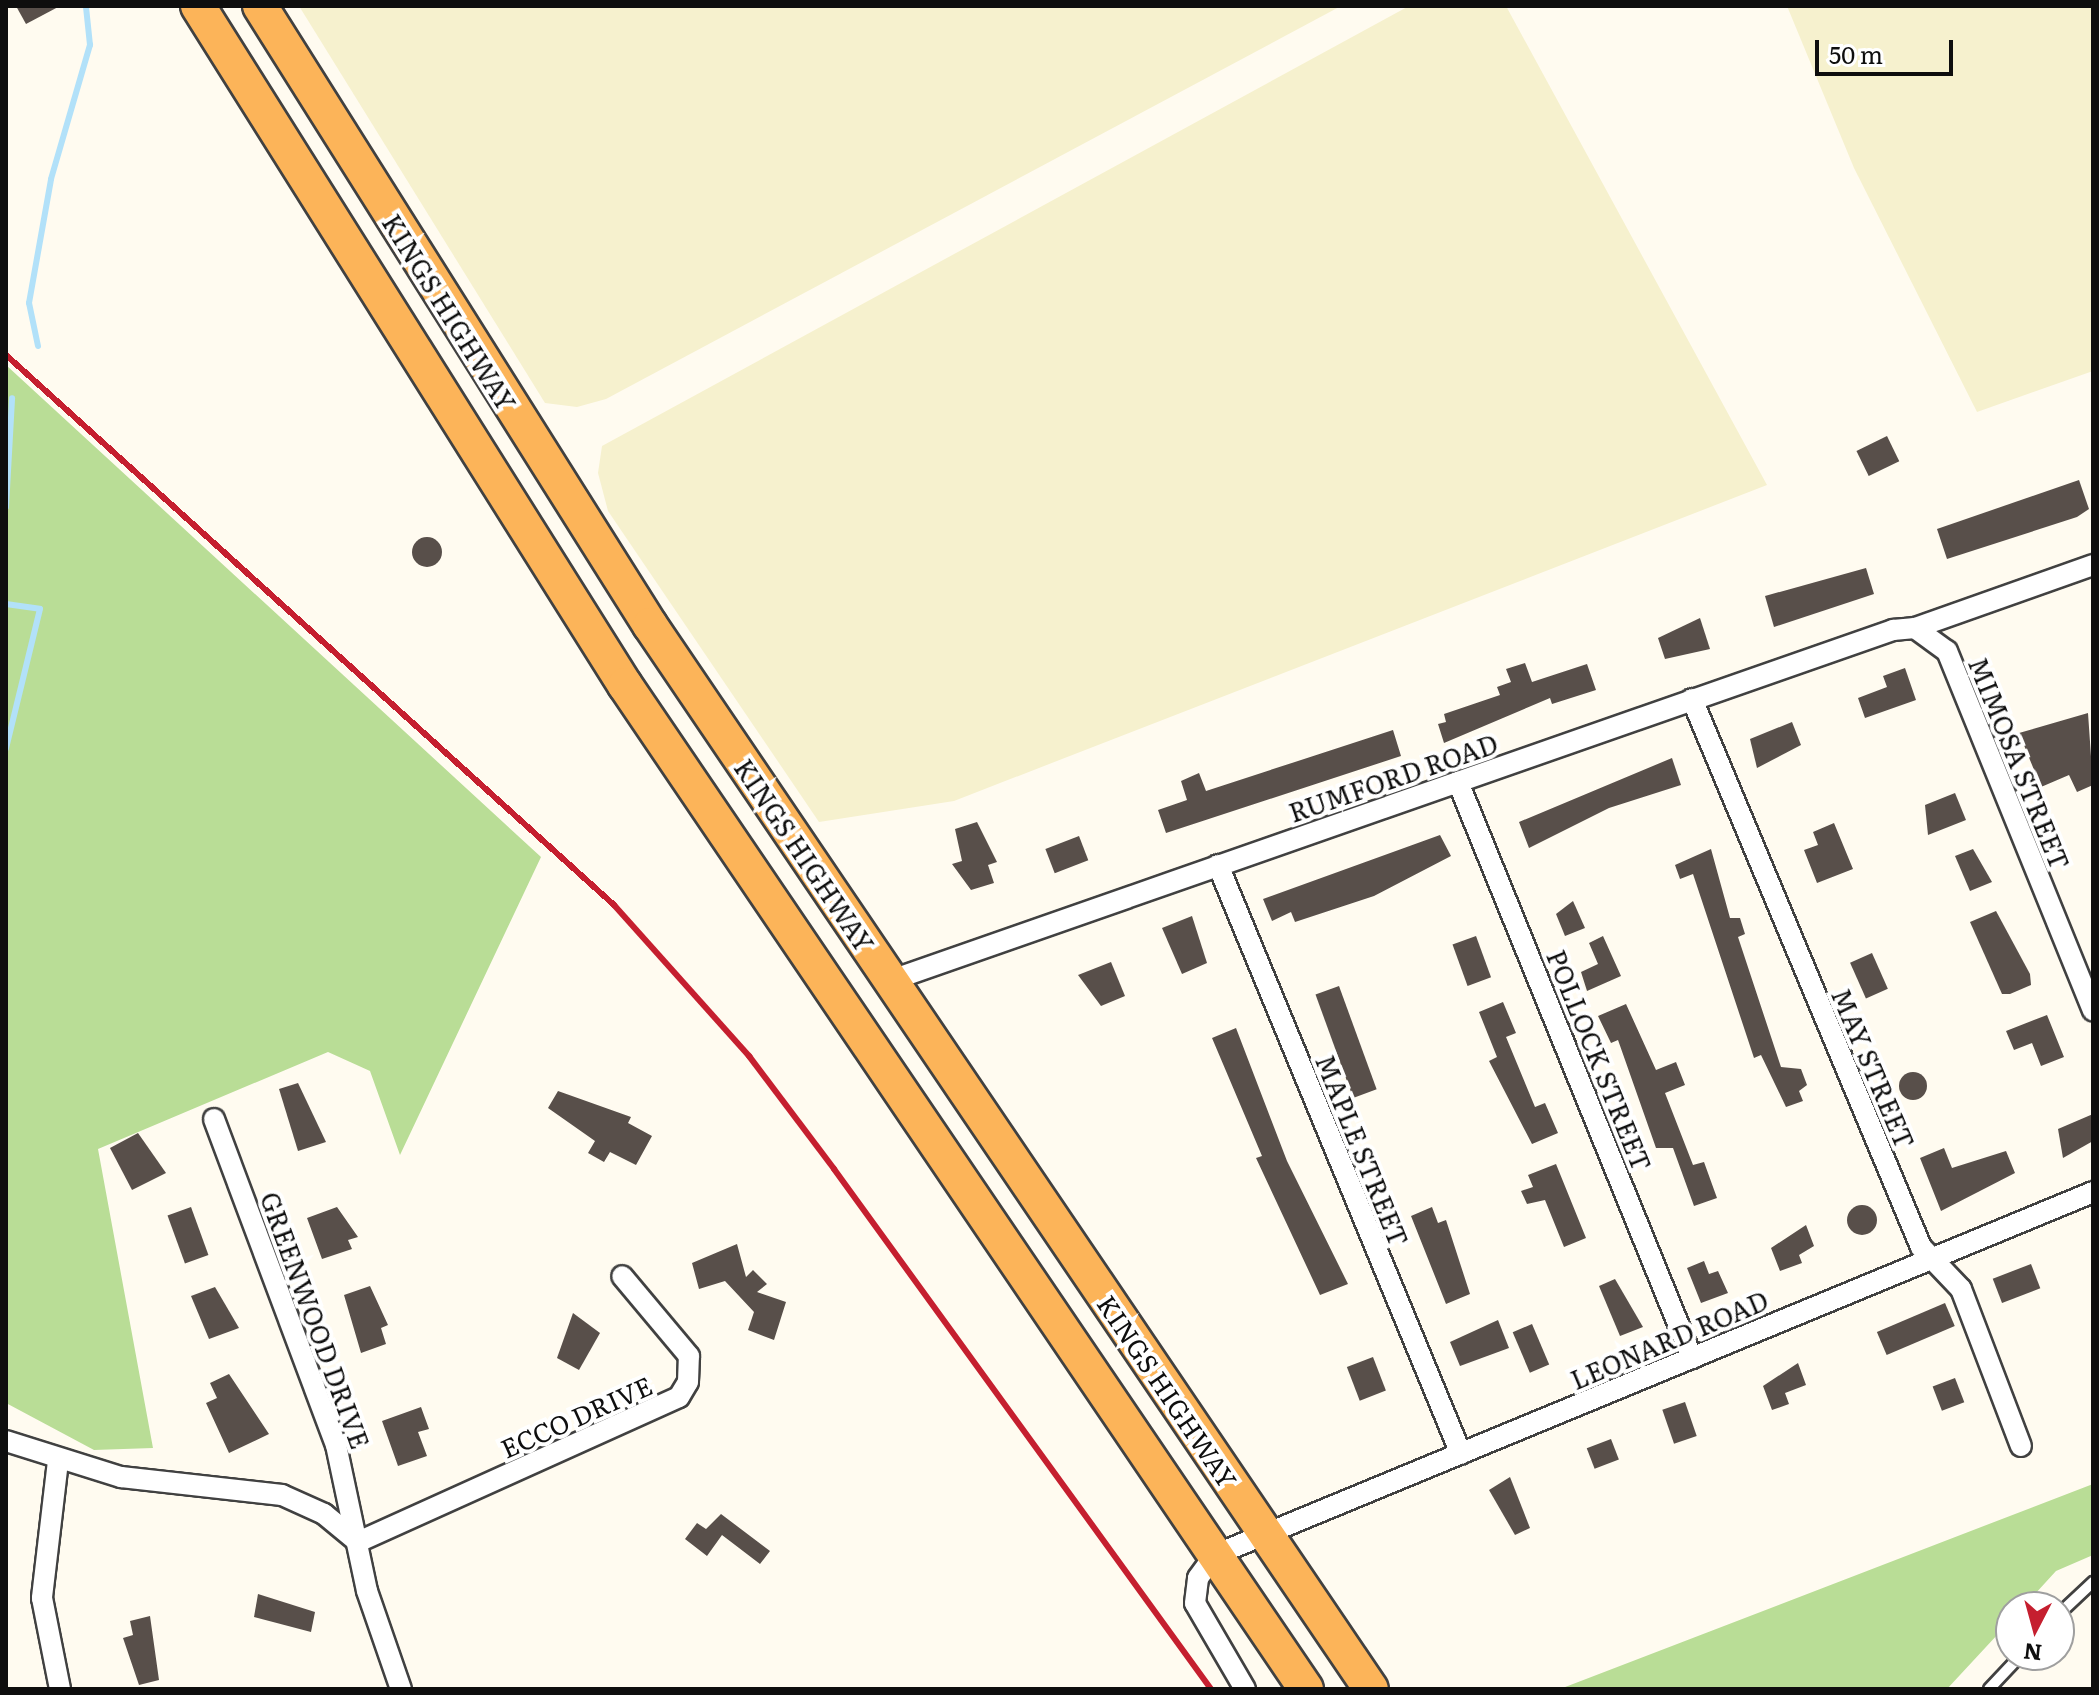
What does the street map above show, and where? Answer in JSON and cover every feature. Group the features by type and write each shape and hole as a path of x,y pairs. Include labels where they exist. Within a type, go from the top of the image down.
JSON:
{"highway":[{"name":"KINGS HIGHWAY","path":"198,6 494,484 1306,1689"},
{"name":"KINGS HIGHWAY","path":"260,6 542,457 889,981 1371,1689"},
{"path":"494,484 542,457"}],"street":[{"name":"RUMFORD ROAD","path":"889,981 1692,699 1921,630 2093,565"},
{"name":"MIMOSA STREET","path":"1921,630 1947,651 2093,1010"},
{"name":"MAY STREET","path":"1692,699 1930,1258 1961,1289 2021,1446"},
{"name":"POLLOCK STREET","path":"1458,782 1692,1358"},
{"name":"MAPLE STREET","path":"1218,865 1461,1454"},
{"name":"GREENWOOD DRIVE","path":"214,1119 336,1445 358,1542 401,1689"},
{"name":"LEONARD ROAD","path":"1215,1555 2093,1192"},
{"name":"ECCO DRIVE","path":"358,1542 679,1397 688,1382 689,1356 622,1276"},
{"path":"6,1441 58,1461 132,1478 282,1495 324,1514 358,1542"},
{"path":"58,1461 42,1598 60,1689"},
{"path":"1215,1555 1198,1578 1195,1603 1245,1689"}],"lane":[{"path":"2075,1599 2093,1582"},
{"path":"1989,1689 2006,1671"}],"shaded area":[{"path":"299,6 1341,6 606,399 577,407 545,403"},
{"path":"1409,6 1506,6 1767,485 954,801 819,822 608,511 598,473 602,446"},
{"path":"1787,6 2093,6 2093,371 1977,412 1854,168"}],"green space":[{"path":"6,365 541,857 400,1155 370,1071 328,1052 98,1149 153,1448 94,1450 6,1403"},
{"path":"2093,1484 2093,1555 2056,1571 2038,1591 1995,1591 1995,1637 1947,1689 1560,1689"}],"building":[{"path":"16,6 60,6 26,24"},
{"path":"1887,436 1899,461 1869,476 1856,451"},
{"path":"2079,480 2089,509 2077,517 1947,559 1937,529"},
{"path":"427,537 438,541 442,552 438,563 427,567 416,563 412,552 416,541"},
{"path":"1866,568 1874,594 1774,627 1765,596"},
{"path":"1700,618 1710,649 1665,659 1658,638"},
{"path":"1525,663 1532,682 1587,664 1596,690 1552,704 1550,698 1444,743 1438,724 1446,722 1444,714 1500,695 1497,687 1511,682 1506,669"},
{"path":"1905,668 1916,700 1865,718 1858,698 1887,687 1883,676"},
{"path":"2088,713 2093,785 2077,792 2069,775 2041,787 2019,733"},
{"path":"1792,722 1801,745 1757,768 1750,739"},
{"path":"1393,730 1401,756 1166,833 1158,810 1187,800 1181,781 1199,773 1206,791"},
{"path":"1672,758 1681,785 1609,808 1529,848 1519,822"},
{"path":"1955,793 1966,820 1928,835 1925,805"},
{"path":"977,822 997,862 988,865 994,883 971,890 952,864 962,861 955,829"},
{"path":"1834,823 1853,869 1817,883 1804,850 1818,845 1813,832"},
{"path":"1440,835 1451,856 1374,896 1295,922 1291,912 1272,921 1263,899"},
{"path":"1079,836 1088,860 1055,873 1045,849"},
{"path":"1711,849 1730,918 1740,918 1745,934 1738,937 1781,1067 1801,1069 1807,1085 1799,1091 1803,1101 1786,1107 1761,1055 1754,1058 1693,874 1680,879 1675,865"},
{"path":"1973,849 1992,882 1970,891 1955,856"},
{"path":"1573,901 1585,928 1565,936 1556,914"},
{"path":"1996,911 2030,974 2031,985 2010,994 2002,994 1970,922"},
{"path":"1192,916 1207,963 1182,974 1162,928"},
{"path":"1476,936 1491,977 1468,986 1453,945"},
{"path":"1603,936 1621,976 1587,991 1581,972 1598,964 1589,943"},
{"path":"1872,953 1888,989 1866,998 1850,963"},
{"path":"1111,962 1125,996 1101,1006 1078,975"},
{"path":"1339,986 1377,1089 1353,1098 1316,995"},
{"path":"1503,1002 1516,1033 1506,1037 1535,1107 1545,1103 1558,1133 1532,1144 1489,1061 1497,1057 1479,1012"},
{"path":"1626,1004 1656,1070 1676,1062 1685,1085 1665,1093 1693,1165 1704,1162 1717,1198 1694,1206 1673,1148 1656,1148 1618,1040 1611,1043 1598,1016"},
{"path":"2047,1015 2064,1057 2041,1066 2032,1043 2014,1050 2006,1031"},
{"path":"1236,1028 1287,1161 1348,1284 1320,1295 1256,1158 1262,1156 1212,1038"},
{"path":"1913,1072 1923,1076 1927,1086 1923,1096 1913,1100 1903,1096 1899,1086 1903,1076"},
{"path":"298,1083 326,1142 298,1151 279,1089"},
{"path":"558,1091 631,1117 628,1123 652,1136 636,1165 610,1152 604,1162 588,1153 595,1141 548,1108"},
{"path":"2093,1114 2093,1141 2063,1158 2058,1129"},
{"path":"138,1133 166,1173 132,1190 110,1148"},
{"path":"1944,1148 1952,1168 2006,1151 2015,1173 1941,1211 1920,1158"},
{"path":"1556,1164 1586,1238 1564,1247 1545,1200 1527,1204 1521,1191 1533,1187 1528,1175"},
{"path":"1862,1205 1873,1209 1877,1220 1873,1231 1862,1235 1851,1231 1847,1220 1851,1209"},
{"path":"191,1207 208,1255 185,1263 168,1216"},
{"path":"337,1207 358,1237 348,1240 352,1249 322,1259 307,1218"},
{"path":"1432,1207 1438,1223 1446,1220 1470,1294 1446,1304 1411,1216"},
{"path":"1806,1225 1814,1246 1799,1255 1802,1263 1780,1271 1771,1248"},
{"path":"737,1244 746,1277 753,1270 767,1284 757,1292 786,1302 774,1340 748,1330 754,1312 725,1281 699,1289 692,1263"},
{"path":"1704,1261 1709,1274 1718,1271 1728,1293 1701,1303 1687,1268"},
{"path":"2031,1264 2040,1288 2002,1303 1993,1279"},
{"path":"1615,1279 1643,1327 1620,1336 1599,1286"},
{"path":"370,1286 388,1325 381,1328 386,1344 361,1353 344,1295"},
{"path":"215,1287 239,1328 209,1339 191,1296"},
{"path":"1945,1303 1955,1326 1887,1355 1877,1332"},
{"path":"573,1313 600,1333 579,1370 557,1358"},
{"path":"1498,1320 1509,1348 1460,1366 1450,1342"},
{"path":"1532,1324 1549,1365 1530,1373 1513,1332"},
{"path":"1373,1357 1386,1391 1360,1401 1347,1367"},
{"path":"1798,1363 1806,1385 1785,1393 1789,1404 1772,1410 1763,1386"},
{"path":"229,1374 269,1434 229,1453 206,1403 217,1398 210,1383"},
{"path":"1955,1378 1964,1402 1942,1411 1933,1387"},
{"path":"1685,1402 1697,1436 1674,1444 1662,1410"},
{"path":"421,1407 429,1429 418,1432 427,1456 398,1466 382,1421"},
{"path":"1611,1439 1619,1460 1595,1469 1587,1448"},
{"path":"1510,1477 1530,1528 1515,1535 1489,1490"},
{"path":"721,1514 770,1551 760,1564 722,1535 707,1556 685,1539 697,1523 706,1529"},
{"path":"258,1594 315,1612 311,1632 254,1617"},
{"path":"150,1616 159,1680 139,1685 123,1638 133,1635 130,1621"}],"waterway":[{"path":"38,346 29,303 51,179 90,45 86,6"},
{"path":"6,507 12,398"},
{"path":"6,604 40,609 6,749"}],"railway":[{"path":"6,355 614,905 749,1056 1211,1689"}]}
